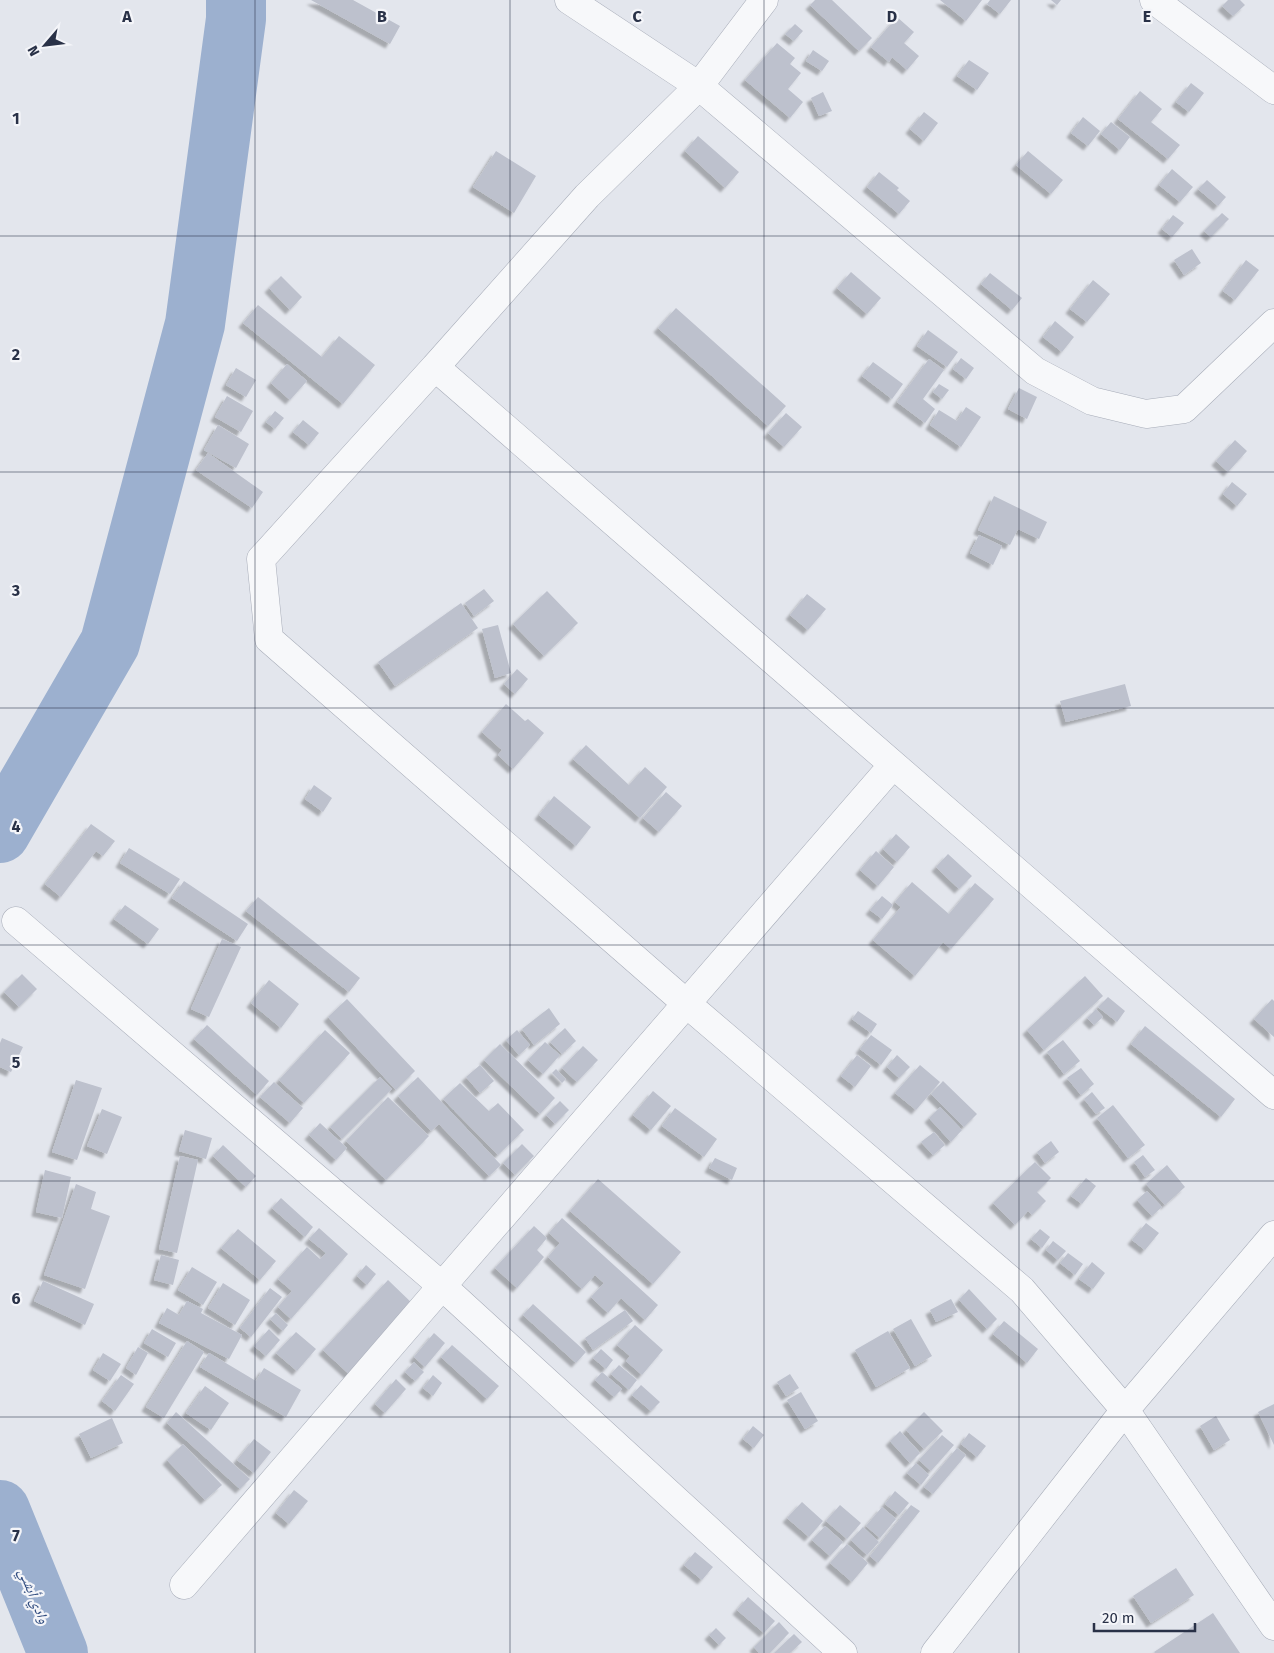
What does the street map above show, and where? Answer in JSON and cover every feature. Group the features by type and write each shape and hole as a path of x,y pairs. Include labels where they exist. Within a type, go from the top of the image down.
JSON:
{"street":[{"path":"569,0 699,86 1035,371 1092,402 1146,414 1184,409 1274,323"},
{"path":"764,0 699,86 587,196 261,559 269,639 687,1004 1022,1290 1125,1410 1274,1626"},
{"path":"1154,0 1274,90"},
{"path":"435,367 1274,1096"},
{"path":"184,1586 892,766"},
{"path":"16,921 442,1286 843,1653"},
{"path":"935,1653 1125,1410 1274,1235"}],"building":[{"path":"311,0 353,0 400,26 390,44"},
{"path":"815,0 832,0 872,38 859,51 810,5"},
{"path":"940,0 982,0 966,21"},
{"path":"990,0 1011,0 1000,14 987,4"},
{"path":"1051,0 1061,0 1057,5"},
{"path":"1228,0 1240,0 1245,5 1233,16 1222,6"},
{"path":"897,17 914,32 904,43 919,56 907,70 892,57 889,62 871,47"},
{"path":"795,24 803,31 794,41 785,34"},
{"path":"777,43 795,58 790,64 801,73 788,89 803,102 790,118 745,80"},
{"path":"813,50 829,61 822,71 806,61"},
{"path":"969,60 989,73 977,90 957,76"},
{"path":"1191,83 1204,93 1189,112 1176,102"},
{"path":"1140,91 1162,109 1151,122 1180,145 1168,159 1118,119"},
{"path":"823,92 832,111 819,116 811,98"},
{"path":"924,112 938,123 924,141 910,129"},
{"path":"1083,117 1100,131 1088,146 1071,133"},
{"path":"1111,122 1130,137 1120,150 1101,134"},
{"path":"698,136 739,172 725,188 685,151"},
{"path":"496,151 536,176 514,213 473,187"},
{"path":"1028,151 1063,180 1051,194 1016,165"},
{"path":"1172,169 1193,187 1180,202 1159,185"},
{"path":"879,172 899,188 897,190 910,201 899,214 867,187"},
{"path":"1207,180 1226,197 1218,206 1198,189"},
{"path":"1222,213 1229,219 1211,237 1204,231"},
{"path":"1173,215 1184,223 1172,237 1162,229"},
{"path":"1192,249 1201,263 1184,275 1174,260"},
{"path":"1246,260 1259,270 1235,300 1223,291"},
{"path":"851,272 881,298 867,314 837,288"},
{"path":"990,273 1022,298 1012,310 981,284"},
{"path":"281,276 302,297 290,310 269,288"},
{"path":"1093,280 1110,294 1087,322 1070,309"},
{"path":"258,305 322,357 339,336 375,365 343,404 243,323"},
{"path":"676,308 786,406 768,426 658,328"},
{"path":"1055,321 1074,337 1062,352 1043,337"},
{"path":"928,330 958,352 947,367 917,346"},
{"path":"961,358 974,368 966,379 953,369"},
{"path":"929,359 944,370 923,399 935,409 925,423 897,402"},
{"path":"873,362 903,384 892,399 862,376"},
{"path":"287,364 307,381 290,400 271,383"},
{"path":"236,368 256,380 246,397 226,385"},
{"path":"939,384 949,390 942,399 933,392"},
{"path":"1019,388 1037,397 1027,419 1008,409"},
{"path":"227,396 253,411 241,432 215,417"},
{"path":"966,407 981,417 961,447 930,425 939,410 957,421"},
{"path":"275,411 284,418 275,429 266,422"},
{"path":"786,413 802,427 784,447 768,433"},
{"path":"303,420 319,433 309,445 293,432"},
{"path":"218,425 249,444 236,468 204,450"},
{"path":"1235,440 1247,451 1228,472 1216,461"},
{"path":"208,453 263,492 252,508 196,470"},
{"path":"1232,482 1247,494 1237,506 1223,494"},
{"path":"994,496 1047,522 1039,539 1018,529 1010,545 978,530"},
{"path":"979,535 1002,546 993,565 970,553"},
{"path":"484,589 494,601 474,616 465,603"},
{"path":"547,591 578,623 544,656 513,624"},
{"path":"807,594 826,609 808,630 790,615"},
{"path":"461,603 478,628 395,686 378,662"},
{"path":"498,625 511,673 495,678 482,629"},
{"path":"517,669 528,679 515,694 504,684"},
{"path":"1125,684 1131,706 1066,722 1060,701"},
{"path":"506,704 525,721 528,719 544,733 513,769 498,755 502,750 482,732"},
{"path":"586,745 629,785 645,767 667,787 640,818 573,759"},
{"path":"314,785 332,798 323,812 305,799"},
{"path":"666,792 682,806 659,832 643,818"},
{"path":"554,796 591,827 576,846 539,815"},
{"path":"91,824 115,841 103,856 96,851 61,897 45,884"},
{"path":"896,834 910,847 897,862 883,849"},
{"path":"129,848 180,879 170,894 120,863"},
{"path":"876,851 894,867 878,886 860,870"},
{"path":"948,854 972,876 959,889 936,867"},
{"path":"184,881 248,924 237,941 172,898"},
{"path":"912,882 949,914 975,883 994,899 951,949 943,942 915,976 873,940 901,907 895,902"},
{"path":"882,896 893,905 882,919 870,910"},
{"path":"258,897 360,978 349,992 246,911"},
{"path":"125,905 159,929 148,944 114,919"},
{"path":"222,939 241,947 209,1017 191,1009"},
{"path":"22,974 37,989 19,1007 4,992"},
{"path":"1085,976 1103,996 1044,1050 1027,1030"},
{"path":"269,980 299,1004 281,1028 251,1003"},
{"path":"1108,997 1125,1011 1117,1022 1098,1007"},
{"path":"347,999 415,1071 396,1090 328,1017"},
{"path":"1272,999 1274,1001 1274,1037 1254,1019"},
{"path":"549,1008 560,1024 534,1045 522,1029"},
{"path":"1096,1009 1103,1017 1094,1025 1087,1018"},
{"path":"858,1011 877,1024 871,1033 852,1019"},
{"path":"207,1025 269,1081 257,1095 194,1039"},
{"path":"1145,1026 1235,1099 1221,1117 1131,1044"},
{"path":"565,1028 576,1041 562,1054 550,1042"},
{"path":"325,1030 350,1053 304,1103 279,1080"},
{"path":"517,1030 530,1045 519,1055 506,1040"},
{"path":"871,1035 892,1050 881,1065 860,1049"},
{"path":"2,1038 23,1047 11,1072 0,1067 0,1043"},
{"path":"1063,1040 1080,1061 1064,1074 1047,1052"},
{"path":"545,1042 560,1055 543,1074 528,1060"},
{"path":"500,1044 555,1098 540,1114 484,1060"},
{"path":"583,1046 598,1060 577,1082 562,1068"},
{"path":"857,1055 871,1066 855,1087 841,1076"},
{"path":"897,1055 910,1067 899,1078 887,1067"},
{"path":"480,1065 494,1081 480,1093 466,1077"},
{"path":"920,1065 940,1082 916,1110 895,1093"},
{"path":"1081,1068 1094,1084 1081,1095 1067,1078"},
{"path":"556,1069 566,1079 562,1083 552,1073"},
{"path":"380,1077 392,1089 342,1139 330,1127"},
{"path":"418,1077 501,1165 489,1176 439,1124 431,1131 398,1096"},
{"path":"76,1080 102,1088 77,1160 52,1152"},
{"path":"943,1081 977,1114 964,1127 931,1094"},
{"path":"274,1082 303,1108 290,1123 260,1097"},
{"path":"460,1083 489,1111 498,1103 524,1130 498,1155 443,1099"},
{"path":"653,1091 671,1106 651,1130 633,1115"},
{"path":"1092,1092 1105,1108 1096,1114 1084,1099"},
{"path":"388,1097 429,1136 386,1180 346,1141"},
{"path":"560,1101 569,1110 555,1124 546,1115"},
{"path":"1113,1105 1145,1145 1128,1158 1097,1118"},
{"path":"940,1107 962,1130 951,1142 929,1118"},
{"path":"675,1108 717,1139 704,1157 662,1126"},
{"path":"102,1109 122,1117 107,1154 87,1146"},
{"path":"320,1123 347,1148 336,1160 309,1135"},
{"path":"185,1130 212,1138 206,1159 179,1151"},
{"path":"934,1132 945,1145 933,1155 921,1142"},
{"path":"1051,1141 1059,1152 1045,1163 1037,1152"},
{"path":"522,1144 534,1156 515,1175 503,1163"},
{"path":"223,1145 256,1176 246,1187 213,1156"},
{"path":"1143,1155 1155,1170 1145,1177 1134,1162"},
{"path":"180,1156 198,1160 177,1253 159,1249"},
{"path":"715,1158 737,1168 732,1180 709,1168"},
{"path":"1035,1162 1051,1178 1037,1192 1046,1201 1032,1215 1028,1211 1015,1225 993,1203"},
{"path":"1167,1165 1185,1187 1165,1205 1146,1184"},
{"path":"45,1170 71,1177 62,1218 36,1212"},
{"path":"1086,1178 1096,1186 1082,1204 1071,1196"},
{"path":"598,1179 681,1252 653,1284 570,1211"},
{"path":"76,1184 96,1192 91,1209 110,1216 85,1289 44,1275"},
{"path":"1147,1191 1162,1207 1152,1216 1137,1200"},
{"path":"281,1198 313,1227 305,1237 272,1208"},
{"path":"562,1218 658,1305 645,1320 621,1298 608,1313 591,1297 604,1283 595,1275 582,1289 548,1257 560,1243 549,1233"},
{"path":"1146,1223 1159,1233 1145,1250 1132,1240"},
{"path":"534,1226 547,1238 537,1250 544,1257 517,1288 495,1268"},
{"path":"319,1228 348,1254 291,1319 278,1307 292,1291 278,1279 307,1247 320,1259 326,1253 309,1239"},
{"path":"238,1229 276,1261 260,1280 221,1248"},
{"path":"1040,1229 1050,1237 1042,1248 1031,1239"},
{"path":"1053,1241 1066,1251 1058,1260 1046,1250"},
{"path":"1068,1253 1083,1264 1075,1275 1060,1263"},
{"path":"161,1255 179,1260 173,1285 154,1280"},
{"path":"1092,1262 1105,1273 1093,1289 1079,1279"},
{"path":"366,1265 376,1274 367,1285 357,1276"},
{"path":"192,1267 217,1282 203,1305 178,1290"},
{"path":"388,1280 415,1306 350,1375 323,1350"},
{"path":"43,1281 94,1304 85,1325 34,1301"},
{"path":"223,1283 250,1300 235,1325 208,1308"},
{"path":"270,1288 282,1297 251,1337 240,1328"},
{"path":"969,1289 997,1319 987,1329 959,1300"},
{"path":"951,1299 958,1312 936,1322 930,1310"},
{"path":"187,1301 203,1309 201,1313 242,1335 229,1359 159,1323 167,1308 179,1315"},
{"path":"533,1304 586,1352 576,1363 523,1315"},
{"path":"625,1310 633,1321 593,1350 585,1338"},
{"path":"276,1313 288,1325 283,1331 270,1319"},
{"path":"911,1319 932,1356 915,1366 893,1329"},
{"path":"1004,1321 1038,1349 1027,1363 993,1334"},
{"path":"635,1325 663,1350 642,1375 626,1361 630,1356 617,1345"},
{"path":"152,1329 176,1343 168,1357 144,1343"},
{"path":"269,1329 280,1340 266,1356 254,1346"},
{"path":"888,1331 910,1368 876,1387 855,1350"},
{"path":"296,1332 316,1349 297,1371 276,1353"},
{"path":"434,1333 445,1343 425,1367 414,1357"},
{"path":"187,1341 204,1352 164,1418 146,1407"},
{"path":"452,1345 499,1386 487,1399 441,1357"},
{"path":"138,1347 148,1353 136,1375 126,1368"},
{"path":"601,1349 613,1360 606,1369 593,1358"},
{"path":"103,1353 121,1364 110,1381 93,1370"},
{"path":"209,1353 256,1381 264,1368 301,1390 286,1417 200,1367"},
{"path":"414,1362 424,1372 415,1381 405,1372"},
{"path":"619,1365 637,1380 629,1390 611,1374"},
{"path":"602,1372 622,1389 614,1397 595,1380"},
{"path":"790,1374 799,1388 786,1396 777,1382"},
{"path":"121,1375 134,1384 115,1411 102,1401"},
{"path":"433,1375 442,1383 433,1396 423,1388"},
{"path":"396,1379 406,1389 385,1413 375,1404"},
{"path":"641,1385 660,1402 651,1411 632,1395"},
{"path":"205,1386 229,1403 211,1430 186,1413"},
{"path":"801,1392 818,1421 805,1429 787,1400"},
{"path":"1274,1404 1274,1445 1258,1412"},
{"path":"176,1412 250,1479 240,1489 167,1423"},
{"path":"924,1412 943,1431 924,1449 906,1430"},
{"path":"1216,1416 1230,1440 1214,1450 1200,1426"},
{"path":"112,1418 123,1443 91,1458 79,1434"},
{"path":"753,1426 764,1435 754,1448 743,1439"},
{"path":"900,1431 920,1453 910,1463 890,1441"},
{"path":"969,1433 986,1446 977,1457 961,1444"},
{"path":"942,1435 954,1445 931,1471 919,1460"},
{"path":"254,1439 271,1452 254,1473 237,1460"},
{"path":"183,1444 222,1485 205,1500 167,1460"},
{"path":"957,1448 966,1455 933,1494 924,1487"},
{"path":"916,1463 929,1475 921,1485 907,1473"},
{"path":"294,1490 308,1501 289,1524 276,1513"},
{"path":"895,1491 909,1503 899,1515 885,1504"},
{"path":"802,1502 823,1521 809,1537 787,1518"},
{"path":"840,1505 861,1523 847,1539 826,1521"},
{"path":"911,1505 920,1511 878,1563 870,1556"},
{"path":"882,1507 896,1519 880,1538 866,1526"},
{"path":"825,1526 843,1542 830,1556 812,1540"},
{"path":"863,1527 879,1542 867,1555 851,1540"},
{"path":"847,1544 868,1563 852,1582 830,1563"},
{"path":"695,1552 713,1567 702,1580 684,1565"},
{"path":"1176,1568 1194,1595 1151,1623 1133,1596"},
{"path":"748,1597 775,1621 764,1633 737,1610"},
{"path":"1213,1613 1240,1653 1154,1652"},
{"path":"779,1622 789,1633 770,1653 759,1653 754,1647"},
{"path":"716,1628 726,1638 719,1645 709,1635"},
{"path":"794,1634 802,1642 790,1653 774,1653"}],"waterway":[{"path":"0,833 110,643 195,324 236,19 236,0"},
{"name":"وادي أبشي","path":"0,1510 58,1653"}]}
